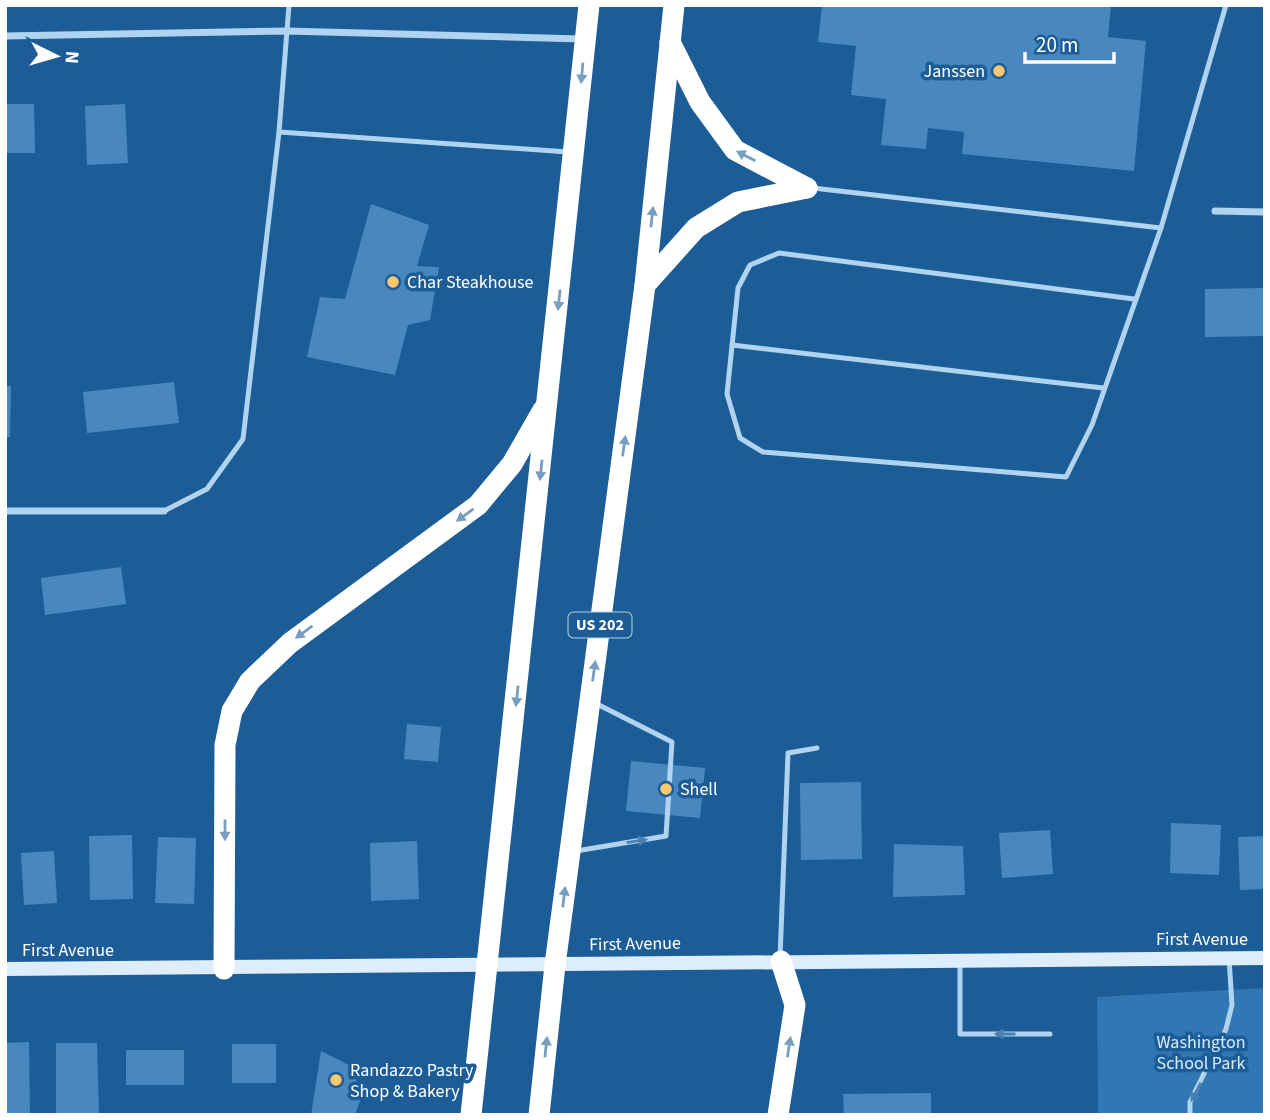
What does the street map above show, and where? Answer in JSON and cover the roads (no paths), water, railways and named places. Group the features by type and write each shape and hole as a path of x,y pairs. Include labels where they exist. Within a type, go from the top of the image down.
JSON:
{"highway":[{"path":"471,1115 589,5"},
{"name":"US 202","path":"539,1115 555,965 645,285 674,5"},
{"path":"670,42 700,102 734,150 807,188"},
{"path":"645,285 696,228 737,202 807,188"},
{"path":"224,969 225,745 232,711 250,681 290,643 478,505 512,464 548,402"},
{"path":"778,1115 795,1005 781,961"}],"street":[{"path":"5,36 287,31 585,40"},
{"path":"1215,211 1265,212"},
{"path":"5,511 164,511"},
{"name":"First Avenue","path":"5,969 1265,958"}],"lane":[{"path":"164,511 207,489 243,439 279,132 289,5"},
{"path":"1134,299 779,253 750,265 738,288 727,394 740,438 763,452 1066,477 1092,425 1161,228 1226,5"},
{"path":"279,132 575,153"},
{"path":"807,188 1161,228"},
{"path":"732,345 1103,388"},
{"path":"570,852 666,836 672,742 590,700"},
{"path":"781,961 788,753 817,748"},
{"path":"1190,1115 1190,1102 1226,1029 1232,1005 1229,958"},
{"path":"960,961 960,1034 1050,1034"}],"place":[{"name":"Janssen","path":"999,71"},
{"name":"Char Steakhouse","path":"393,282"},
{"name":"Shell","path":"666,789"},
{"name":"Randazzo Pastry Shop & Bakery","path":"336,1080"}],"park label":[{"name":"Washington School Park","path":"1201,1052"}]}
